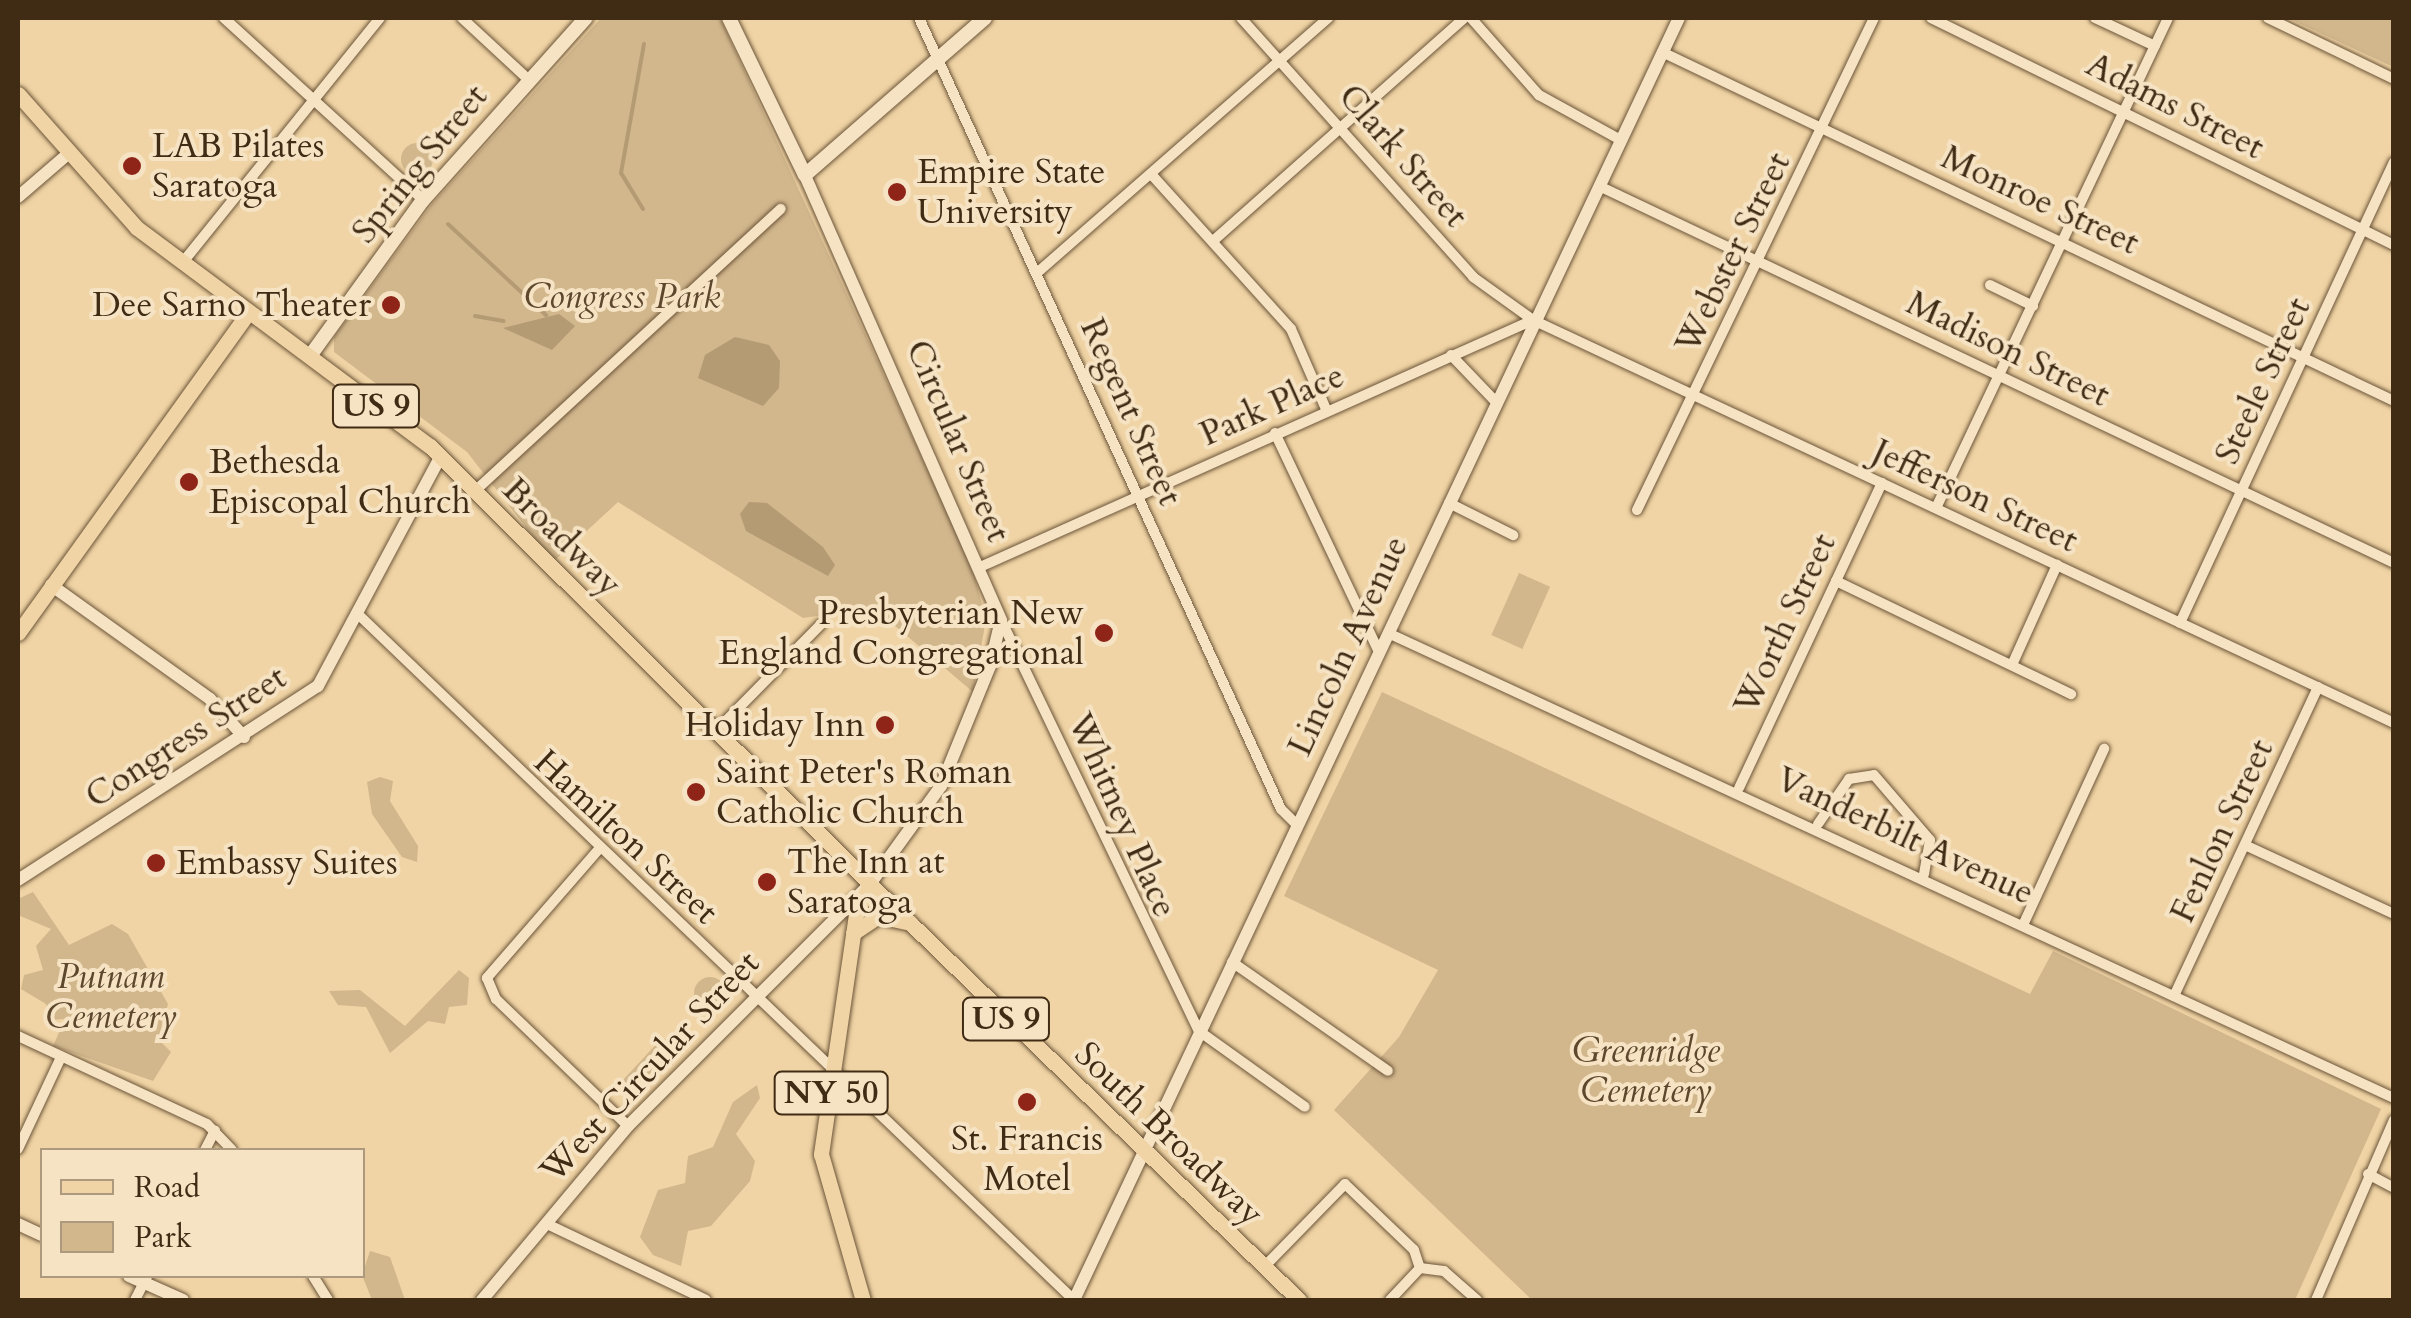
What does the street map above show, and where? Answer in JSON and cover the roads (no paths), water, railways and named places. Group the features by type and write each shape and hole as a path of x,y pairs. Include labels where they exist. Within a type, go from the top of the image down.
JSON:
{"main road":[{"name":"Spring Street","path":"310,356 423,200 586,18"},
{"name":"Circular Street","path":"729,18 805,175"},
{"path":"805,175 985,18"},
{"name":"Broadway","path":"18,94 69,153 182,262 441,456 870,884"},
{"path":"20,623 249,312"},
{"name":"South Broadway","path":"870,884 1298,1300"},
{"name":"NY 50","path":"864,1300 823,1176 853,933 870,884"},
{"path":"853,933 878,916 910,923"}],"street":[{"path":"224,18 423,200"},
{"path":"182,262 309,95 380,18"},
{"path":"462,18 529,80"},
{"name":"Regent Street","path":"919,18 1281,809 1296,825"},
{"name":"Clark Street","path":"1241,18 1344,127 1473,277 1533,320"},
{"path":"1038,272 1328,18"},
{"path":"1214,241 1464,18"},
{"path":"1471,18 1539,95 1621,140"},
{"name":"Lincoln Avenue","path":"1074,1300 1494,400 1679,18"},
{"name":"Webster Street","path":"1637,510 1874,18"},
{"name":"Adams Street","path":"1930,18 2394,245"},
{"path":"2096,18 2155,46"},
{"path":"1936,508 2168,18"},
{"path":"2268,18 2394,78"},
{"name":"Monroe Street","path":"1662,52 2394,401"},
{"path":"18,197 69,153"},
{"name":"Steele Street","path":"2180,623 2394,162"},
{"name":"Circular Street","path":"805,175 1001,620"},
{"path":"1152,175 1291,328 1326,408"},
{"name":"Madison Street","path":"1599,186 2394,563"},
{"path":"475,491 781,209"},
{"path":"1990,285 2033,306"},
{"name":"Park Place","path":"980,567 1326,408 1533,320"},
{"name":"Jefferson Street","path":"1533,320 2394,723"},
{"path":"1451,355 1494,400"},
{"path":"1275,433 1379,652"},
{"name":"Congress Street","path":"18,880 318,686 361,617 441,456"},
{"name":"Worth Street","path":"1739,788 1882,483"},
{"path":"1449,503 1513,536"},
{"path":"2012,665 2056,565"},
{"path":"1836,581 2072,694"},
{"path":"51,585 210,699 244,736"},
{"name":"Hamilton Street","path":"361,617 1074,1300"},
{"path":"870,884 962,746 1001,620"},
{"name":"Whitney Place","path":"1001,620 1199,1031"},
{"path":"716,731 821,624"},
{"name":"Vanderbilt Avenue","path":"1388,633 1818,824 2394,1098"},
{"name":"Fenlon Street","path":"2174,996 2318,688"},
{"path":"2024,923 2104,749"},
{"path":"1818,824 1849,779 1874,775 1930,840 1924,874"},
{"path":"2247,846 2394,914"},
{"path":"599,849 487,978 496,999 628,1126"},
{"name":"West Circular Street","path":"488,1298 628,1126 870,884"},
{"path":"1232,962 1388,1071"},
{"path":"1199,1031 1306,1108"},
{"path":"18,1036 215,1130 230,1148"},
{"path":"18,1149 61,1056"},
{"path":"2316,1300 2394,1120"},
{"path":"206,1148 215,1130"},
{"path":"2368,1174 2394,1188"},
{"path":"1264,1267 1346,1184 1414,1250 1420,1268"},
{"path":"547,1224 706,1300"},
{"path":"1390,1300 1420,1268"},
{"path":"1420,1268 1444,1270 1477,1300"},
{"path":"314,1278 328,1300"},
{"path":"135,1300 145,1279 182,1300"}],"waterway":[{"path":"643,209 621,173 644,44"},
{"path":"448,224 546,315"},
{"path":"475,316 504,321"}],"place":[{"name":"LAB Pilates Saratoga","path":"132,166"},
{"name":"Empire State University","path":"897,192"},
{"name":"Dee Sarno Theater","path":"391,305"},
{"name":"Bethesda Episcopal Church","path":"189,482"},
{"name":"Presbyterian New England Congregational","path":"1104,633"},
{"name":"Holiday Inn","path":"885,725"},
{"name":"Saint Peter's Roman Catholic Church","path":"696,792"},
{"name":"Embassy Suites","path":"156,863"},
{"name":"The Inn at Saratoga","path":"767,882"},
{"name":"St. Francis Motel","path":"1027,1102"}],"park label":[{"name":"Congress Park","path":"622,297"},
{"name":"Putnam Cemetery","path":"111,997"},
{"name":"Greenridge Cemetery","path":"1646,1071"}]}
